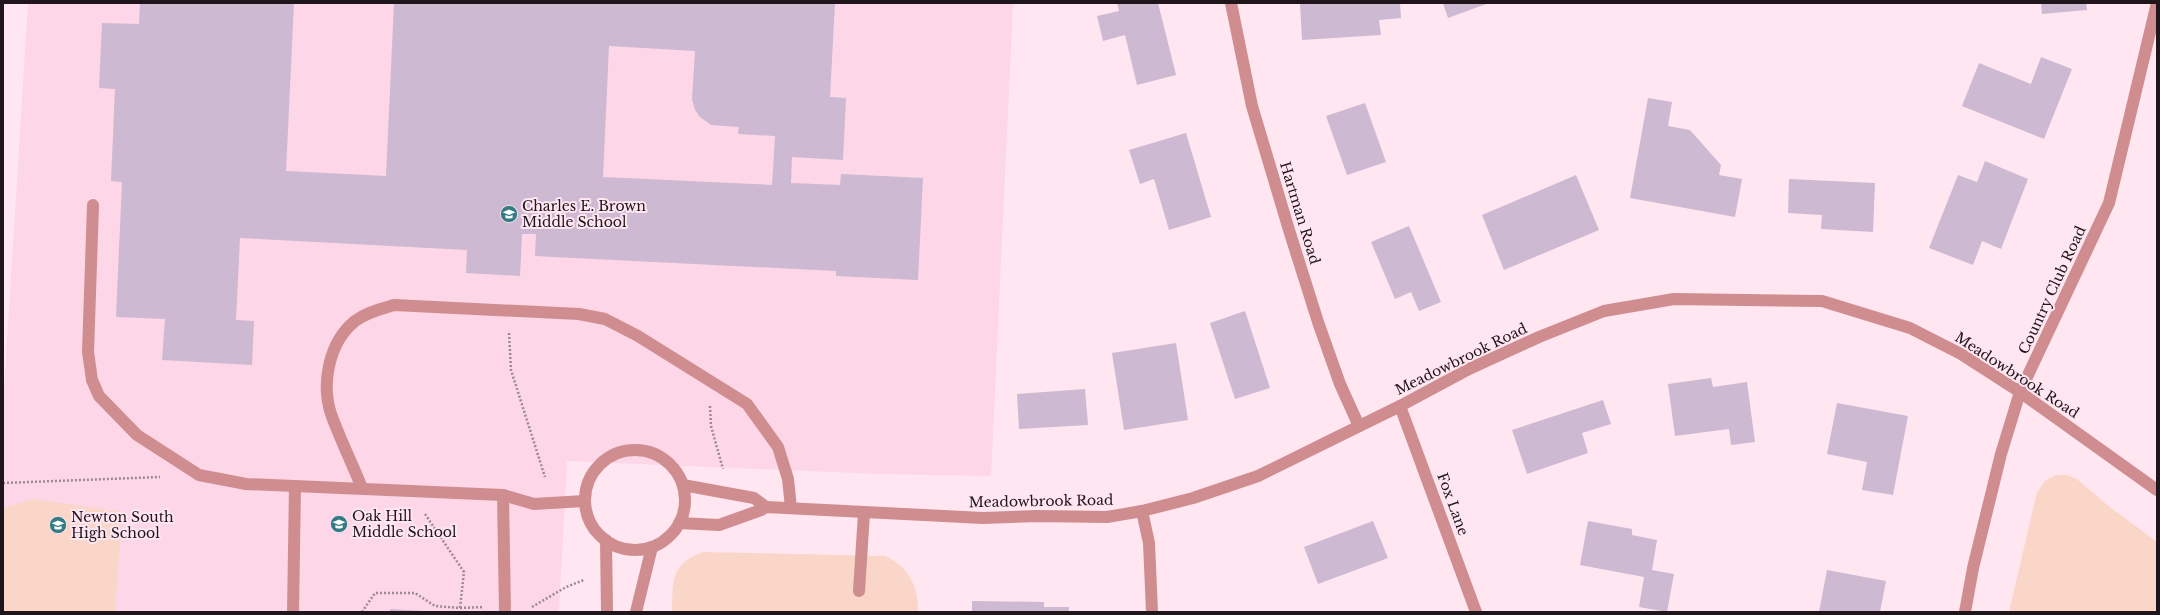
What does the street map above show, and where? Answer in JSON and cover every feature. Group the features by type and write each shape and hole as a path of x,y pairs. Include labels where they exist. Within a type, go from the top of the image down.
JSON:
{"street":[{"name":"Hartman Road","path":"1231,3 1252,106 1289,230 1318,322 1340,384 1359,426"},
{"name":"Country Club Road","path":"1965,612 1973,568 1999,462 2020,392 2109,204 2156,3"},
{"path":"93,205 88,344 92,380 99,396 137,435 199,475 246,484 503,495 534,504 584,501"},
{"name":"Meadowbrook Road","path":"679,523 719,525 766,507 983,518 1037,516 1107,517 1142,511 1193,498 1258,476 1400,406 1468,369 1539,337 1597,314 1674,299 1822,301 1910,328 1961,354 2020,392 2157,490"},
{"path":"362,488 331,413 327,385 329,361 340,337 354,321 371,311 394,305 578,314 605,318 638,336 747,404 778,447 788,479 790,508"},
{"name":"Fox Lane","path":"1400,406 1476,612"},
{"path":"633,450 646,451 658,456 677,473 683,485 684,506 679,523 672,533 652,547 628,550 616,546 606,540 590,522 584,501 591,475 609,457 621,452 633,450"},
{"name":"Meadowbrook Road","path":"683,485 754,498 766,507"},
{"path":"293,612 295,486"},
{"path":"503,495 505,612"},
{"path":"1142,511 1149,543 1152,612"},
{"path":"859,591 864,513"},
{"path":"606,540 607,612"},
{"path":"636,612 652,547"}],"path":[{"path":"509,346 511,370 545,477"},
{"path":"709,400 711,426 724,475"},
{"path":"3,484 199,475"},
{"path":"410,490 464,572 460,608"},
{"path":"532,607 566,587 586,580"},
{"path":"362,612 375,593 415,594 435,606 460,608 490,606"}],"shaded area":[{"name":"Charles E. Brown Middle School","path":"28,3 1013,3 991,476 880,474 567,461 559,612 3,612 3,407"},
{"path":"2056,475 2067,475 2077,479 2106,504 2157,542 2157,612 2009,612 2037,492 2046,480"},
{"path":"33,499 122,512 115,612 3,612 3,508"},
{"path":"703,552 885,556 900,565 910,578 916,594 918,612 672,612 674,583 679,568 684,562"}],"building":[{"path":"140,3 294,3 286,171 386,176 394,3 835,3 830,97 846,98 843,160 792,157 791,183 840,185 841,174 923,178 918,280 836,276 836,271 535,256 536,234 522,234 520,276 466,273 467,250 240,238 236,320 254,321 252,365 162,360 165,319 116,317 122,182 111,181 115,89 99,88 102,23 139,24","holes":["609,46 695,51 692,99 695,110 700,117 711,125 739,127 738,134 775,136 772,185 603,177"]},
{"path":"1117,3 1158,3 1176,75 1137,85 1125,35 1103,41 1097,16 1119,11"},
{"path":"1300,3 1400,3 1401,18 1379,20 1381,35 1302,40"},
{"path":"1443,3 1489,3 1448,18"},
{"path":"2041,3 2086,3 2087,10 2042,14"},
{"path":"2041,57 2072,69 2044,139 1962,106 1979,63 2031,84"},
{"path":"1648,98 1672,102 1668,126 1690,130 1721,165 1719,175 1742,179 1735,217 1630,198"},
{"path":"1365,103 1386,162 1347,175 1326,116"},
{"path":"1186,133 1211,217 1169,230 1154,179 1140,184 1129,150"},
{"path":"1985,161 2028,179 2001,249 1982,241 1973,265 1929,248 1958,175 1977,182"},
{"path":"1576,175 1599,230 1504,270 1482,215"},
{"path":"1789,179 1875,183 1873,232 1821,229 1822,215 1788,213"},
{"path":"1409,226 1441,302 1419,311 1411,292 1395,299 1371,242"},
{"path":"1245,311 1270,388 1235,399 1210,323"},
{"path":"1176,343 1188,420 1124,430 1112,353"},
{"path":"1711,378 1713,387 1747,382 1755,442 1731,445 1729,429 1675,436 1668,384"},
{"path":"1085,389 1088,425 1019,429 1017,394"},
{"path":"1603,400 1611,424 1582,433 1588,453 1527,474 1512,430"},
{"path":"1837,403 1908,416 1893,495 1862,490 1867,462 1827,454"},
{"path":"1373,521 1388,558 1318,584 1304,547"},
{"path":"1588,521 1632,529 1632,535 1657,540 1652,570 1674,574 1667,612 1639,607 1644,577 1580,565"},
{"path":"1827,570 1886,581 1880,612 1819,612"},
{"path":"972,601 1044,602 1044,607 1069,607 1069,612 972,612"},
{"path":"390,609 424,611 424,612 390,612"}],"place":[{"name":"Charles E. Brown Middle School","path":"509,214"},
{"name":"Oak Hill Middle School","path":"339,524"},
{"name":"Newton South High School","path":"58,525"}]}
